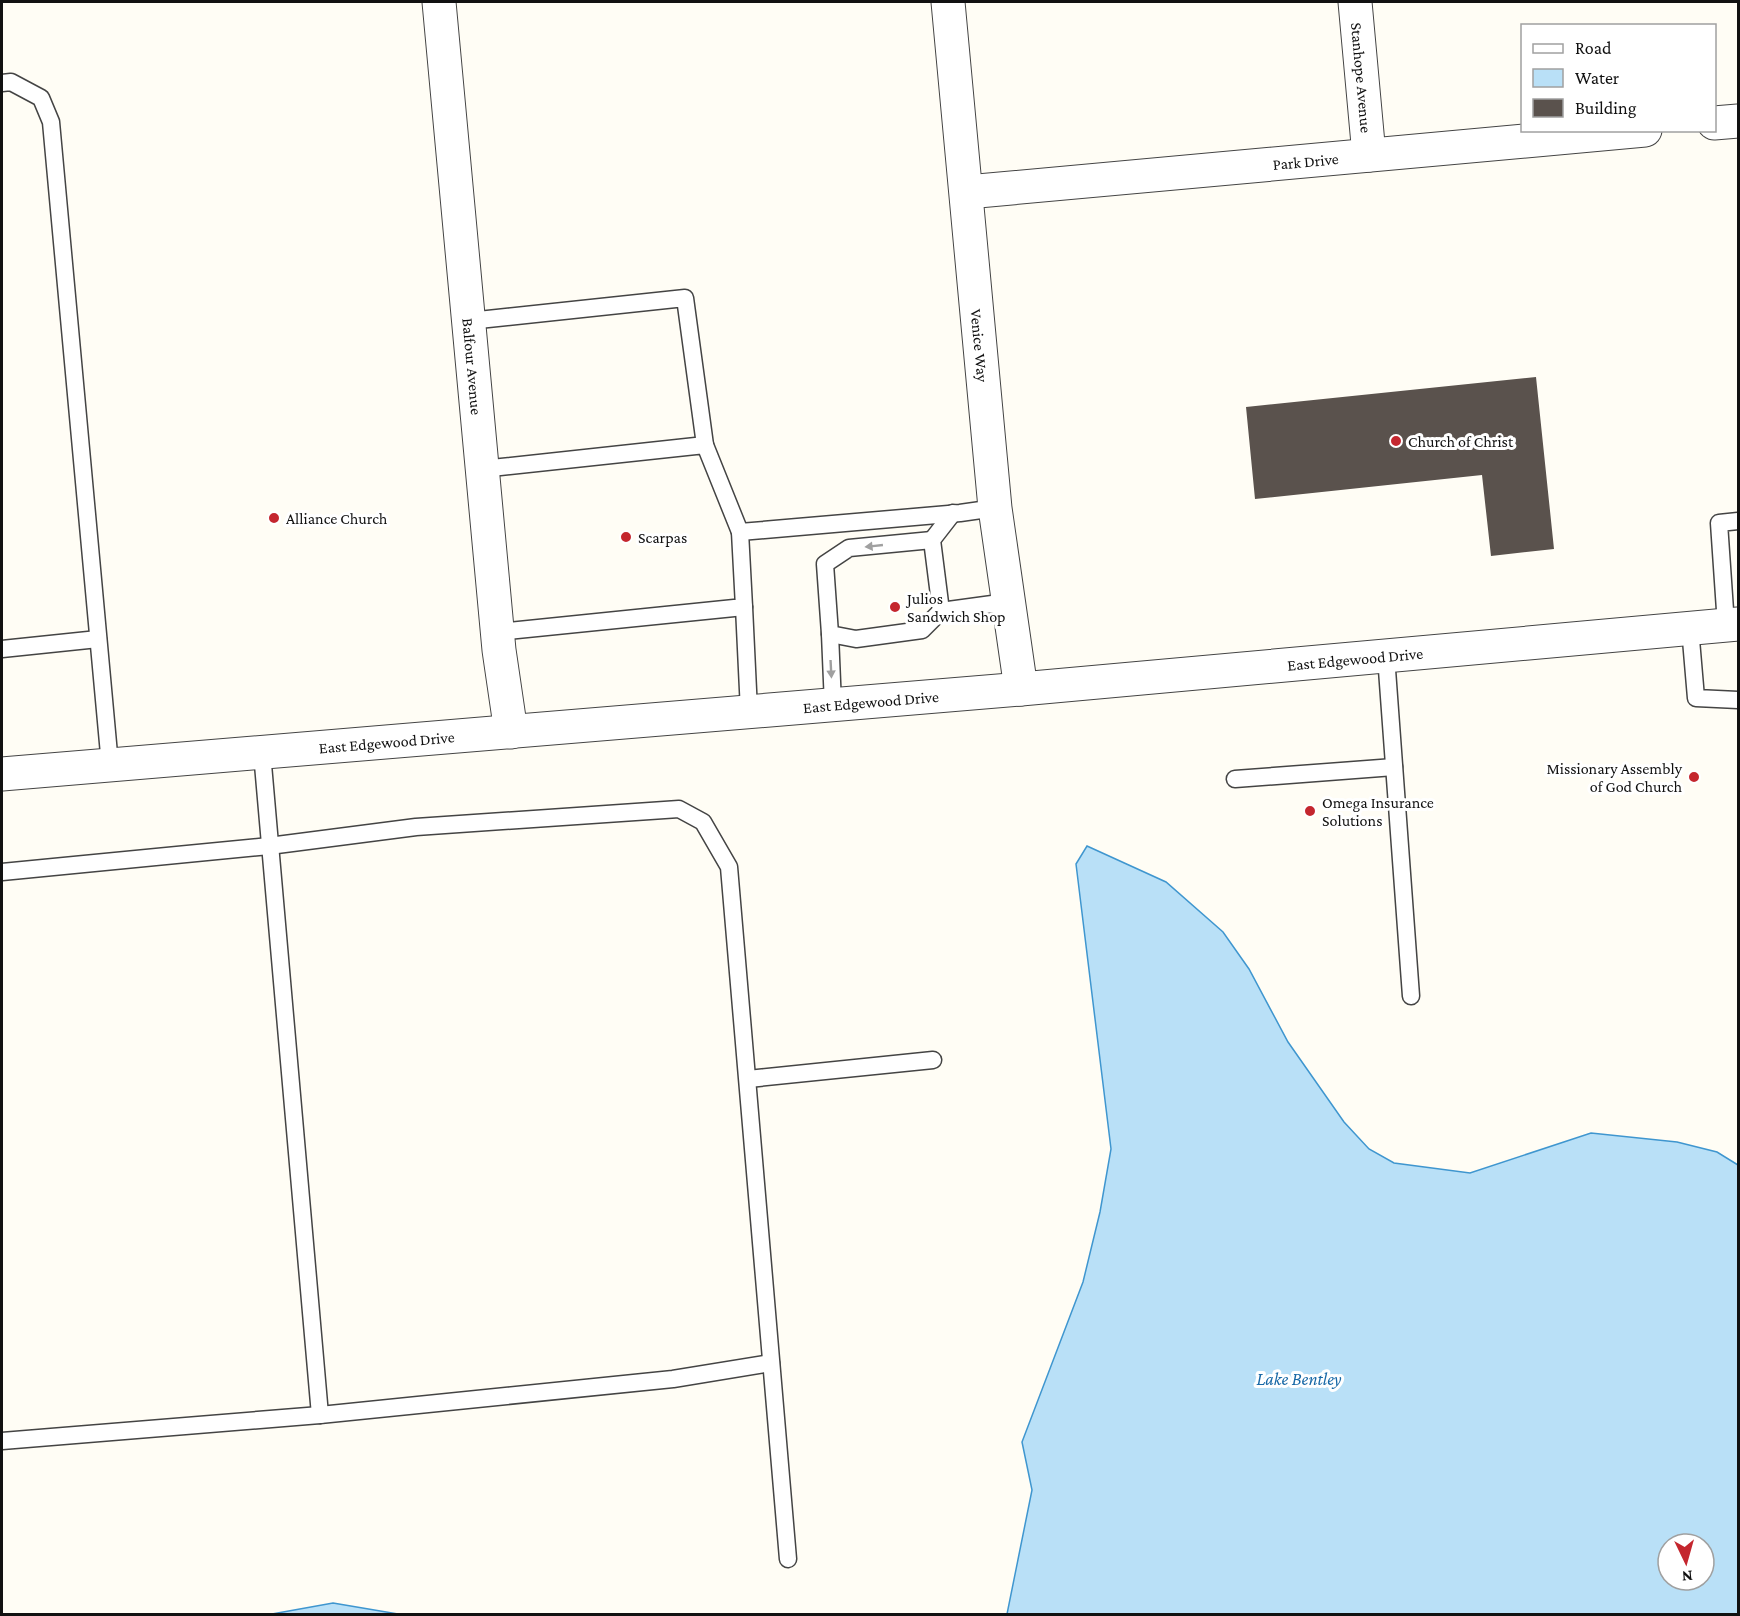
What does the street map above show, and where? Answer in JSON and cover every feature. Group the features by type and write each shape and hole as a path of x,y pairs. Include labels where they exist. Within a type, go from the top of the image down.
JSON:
{"street":[{"name":"Balfour Avenue","path":"439,2 498,632 511,732"},
{"name":"Venice Way","path":"948,2 994,508 1021,689"},
{"name":"Stanhope Avenue","path":"1355,2 1369,154"},
{"path":"1716,123 1738,121"},
{"name":"Park Drive","path":"967,192 1621,132"},
{"name":"East Edgewood Drive","path":"2,774 1021,689 1732,624"}],"lane":[{"path":"2,83 11,82 41,98 51,122 110,765"},
{"path":"469,321 684,298 705,445 740,532 749,711"},
{"path":"482,469 705,445"},
{"path":"740,532 994,508"},
{"path":"941,611 932,540 953,513"},
{"path":"1732,624 1719,524 1738,521"},
{"path":"833,705 825,564 849,548 932,540"},
{"path":"830,634 856,639 922,630 941,611 1007,602"},
{"path":"498,632 744,607"},
{"path":"1690,628 1696,698 1738,700"},
{"path":"2,649 98,639"},
{"path":"1386,656 1411,996"},
{"path":"262,753 320,1415"},
{"path":"1235,779 1394,767"},
{"path":"2,872 269,846 416,827 679,808 703,822 729,867 788,1559"},
{"path":"748,1079 933,1060"},
{"path":"2,1441 320,1415 673,1379 771,1363"}],"water":[{"name":"Lake Bentley","path":"1087,846 1166,882 1223,932 1249,969 1288,1042 1344,1122 1369,1149 1394,1163 1470,1173 1591,1133 1677,1142 1717,1152 1738,1165 1738,1614 1007,1614 1032,1490 1022,1442 1083,1282 1100,1212 1111,1149 1076,864"},
{"path":"333,1603 398,1614 272,1614"}],"building":[{"name":"Church of Christ","path":"1536,377 1554,549 1491,556 1482,475 1255,499 1246,407"}],"place":[{"name":"Church of Christ","path":"1396,441"},
{"name":"Alliance Church","path":"274,518"},
{"name":"Scarpas","path":"626,537"},
{"name":"Julios Sandwich Shop","path":"895,607"},
{"name":"Missionary Assembly of God Church","path":"1694,777"},
{"name":"Omega Insurance Solutions","path":"1310,811"}]}
